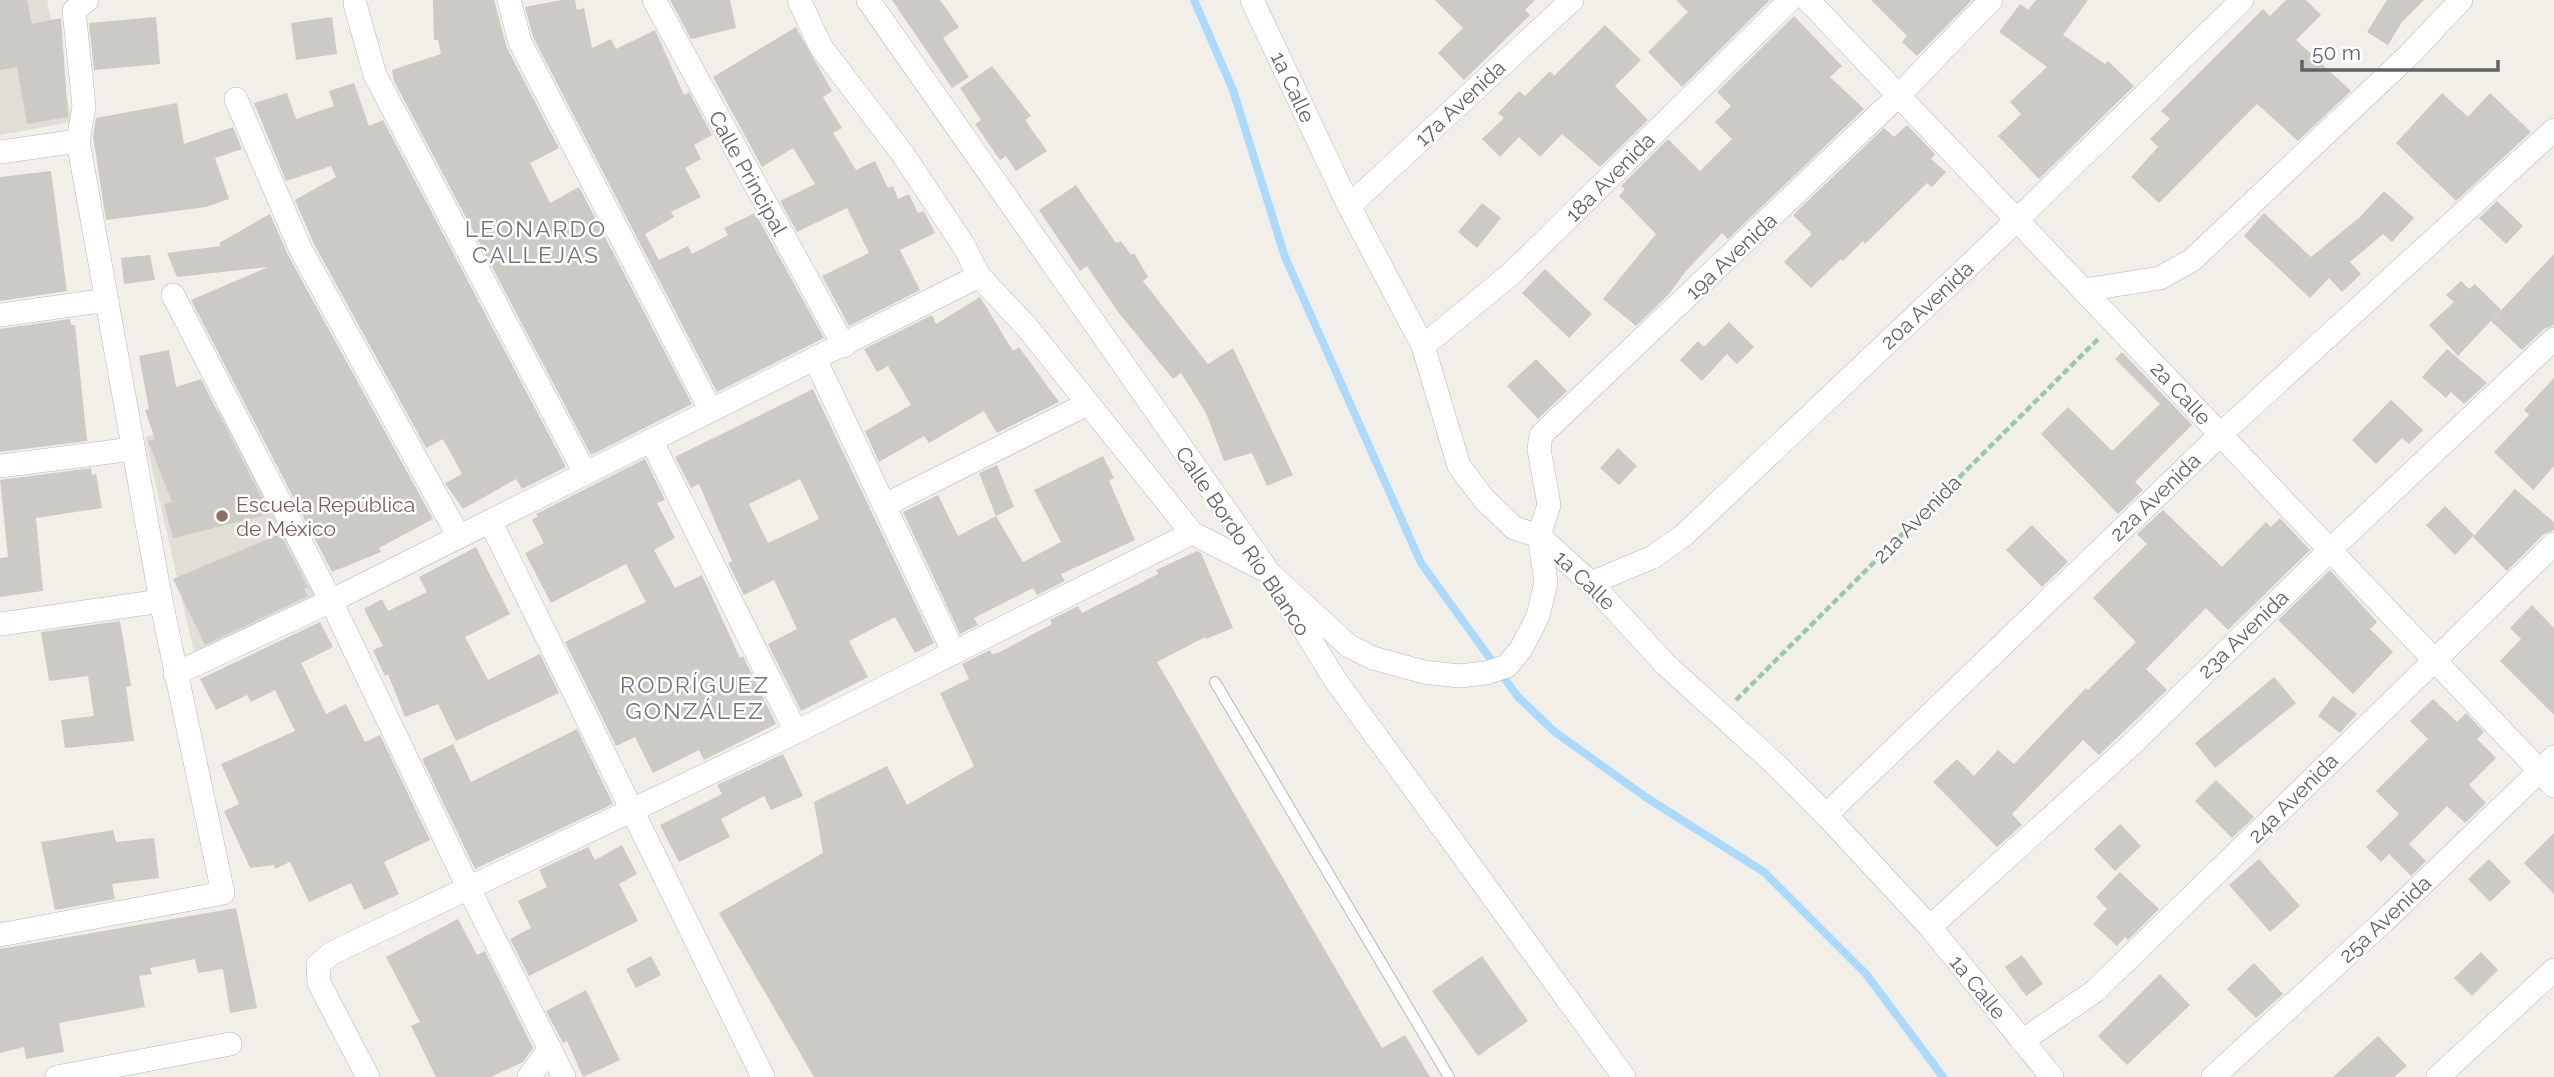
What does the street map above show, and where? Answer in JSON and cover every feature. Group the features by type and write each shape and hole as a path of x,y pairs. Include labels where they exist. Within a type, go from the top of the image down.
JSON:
{"street":[{"path":"0,935 223,893 160,601 78,141 84,106 74,11 87,0"},
{"path":"509,0 520,42 710,409"},
{"name":"Calle Principal","path":"654,0 844,346"},
{"path":"799,0 821,47 902,153 964,246 979,276 1026,326 1086,405 1192,533 1267,571 1349,646 1373,658 1424,672 1459,676 1486,673 1507,666 1521,649 1538,616 1546,582 1539,536"},
{"name":"Calle Bordo Río Blanco","path":"869,0 1267,571 1336,681 1625,1077"},
{"name":"1a Calle","path":"1252,0 1349,206 1423,346 1459,466 1483,499 1514,528 1539,536 1591,583 1665,664 1826,815 1930,927 2052,1077"},
{"name":"17a Avenida","path":"1349,206 1572,0"},
{"name":"18a Avenida","path":"1423,346 1511,275 1790,0"},
{"name":"2a Calle","path":"1808,0 2434,659 2549,771"},
{"name":"19a Avenida","path":"1539,536 1549,506 1539,449 1541,436 1899,96 1991,0"},
{"name":"20a Avenida","path":"1591,583 1653,557 1684,535 2017,220 2242,0"},
{"path":"2084,290 2160,278 2192,260 2410,54 2461,0"},
{"path":"355,4 375,75 585,473"},
{"path":"236,99 300,248 459,537"},
{"name":"22a Avenida","path":"1826,815 2221,434 2554,130"},
{"path":"0,152 78,141"},
{"path":"175,674 331,601 979,276"},
{"path":"173,295 331,601 469,889 564,1077"},
{"path":"0,315 107,300"},
{"name":"23a Avenida","path":"1930,927 2130,746 2330,550 2554,339"},
{"path":"815,359 954,653"},
{"path":"885,505 1086,405"},
{"path":"651,440 796,732"},
{"path":"0,466 133,449"},
{"path":"489,521 763,1077"},
{"path":"368,1077 319,983 318,965 332,953 796,732 1192,533"},
{"name":"24a Avenida","path":"2022,1041 2095,991 2554,544"},
{"path":"0,624 160,601"},
{"name":"25a Avenida","path":"2213,1077 2549,771"},
{"path":"2438,1077 2554,970"},
{"path":"57,1077 230,1044"},
{"path":"529,1077 550,1049"}],"lane":[{"path":"1214,682 1449,1077"}],"path":[{"name":"21a Avenida","path":"1720,715 2115,323"}],"shaded area":[{"path":"0,0 47,0 72,122 0,135"},
{"name":"Escuela República de México","path":"225,408 321,595 194,652 145,437"}],"building":[{"path":"0,0 27,0 32,24 61,18 68,117 27,124 17,67 0,70"},
{"path":"433,0 494,0 507,48 559,148 530,163 550,203 579,187 692,404 591,455 394,81 392,70 441,54 438,40 434,40"},
{"path":"575,0 577,10 584,8 592,48 611,39 616,49 655,30 684,95 689,92 712,135 694,145 701,159 685,168 701,197 671,212 674,217 645,234 659,260 688,246 692,254 728,235 724,228 755,213 824,338 717,392 533,37 525,7"},
{"path":"670,0 730,0 736,28 691,39"},
{"path":"892,0 940,0 959,27 943,38 969,77 952,88"},
{"path":"1435,0 1535,0 1525,10 1530,15 1464,80 1438,53 1463,28"},
{"path":"1676,0 1770,0 1682,87 1648,52 1688,12"},
{"path":"1871,0 1972,0 1917,56 1902,42 1907,36"},
{"path":"2036,0 2088,0 2063,35 2105,64 2108,61 2134,86 2039,179 1998,136 2021,114 2010,102 2047,67 1999,32 2020,4 2028,10"},
{"path":"2286,0 2306,0 2321,15 2296,40 2351,91 2298,141 2257,104 2159,203 2131,177 2158,147 2150,139 2170,119 2161,111 2263,9 2270,16"},
{"path":"2387,0 2424,0 2402,22 2388,45 2367,32"},
{"path":"1794,16 1842,66 1830,77 1864,109 1728,239 1722,233 1685,272 1669,294 1636,326 1603,299 1656,234 1619,196 1625,189 1621,186 1668,139 1700,171 1732,139 1715,122 1731,106 1717,92"},
{"path":"156,17 160,64 94,70 89,23"},
{"path":"332,17 337,54 296,60 291,23"},
{"path":"1605,25 1641,60 1615,86 1648,120 1600,167 1562,134 1540,157 1519,137 1500,157 1482,139 1504,118 1498,113 1519,91 1525,96 1550,71 1554,76"},
{"path":"796,27 832,91 823,97 842,128 833,133 856,170 875,161 888,188 893,186 898,199 909,194 918,213 924,211 935,233 900,250 920,290 849,326 822,276 869,253 847,208 797,232 780,201 815,184 793,148 762,167 713,77"},
{"path":"992,66 1031,116 1025,120 1047,151 1016,171 1006,156 1000,160 975,124 981,120 960,88"},
{"path":"354,83 369,126 383,120 566,467 522,489 516,479 463,509 445,483 462,474 443,439 426,448 313,242 295,200 336,177 331,166 286,181 254,103 287,93 296,119 334,106 329,91"},
{"path":"2442,93 2468,117 2490,93 2531,132 2456,201 2396,143"},
{"path":"177,103 184,144 233,127 242,149 215,158 229,199 206,207 106,220 93,136 96,118"},
{"path":"1907,125 1935,154 1931,159 1946,172 1932,187 1927,183 1865,244 1863,241 1811,288 1784,262 1812,234 1793,215 1884,128 1894,137"},
{"path":"51,171 67,291 0,301 0,177"},
{"path":"1076,185 1116,243 1121,241 1131,255 1134,253 1148,277 1143,281 1208,364 1233,348 1293,475 1267,486 1252,453 1224,461 1206,413 1181,373 1173,379 1118,312 1087,266 1080,271 1039,210"},
{"path":"2384,191 2414,218 2392,242 2383,234 2350,262 2361,274 2342,292 2329,278 2310,298 2244,236 2264,213 2311,257 2360,217"},
{"path":"2497,201 2523,226 2506,244 2479,218"},
{"path":"1482,203 1501,218 1477,248 1458,232"},
{"path":"270,214 288,255 433,519 379,548 381,552 332,572 191,300 268,267 177,277 167,253 221,246 219,243"},
{"path":"2554,254 2554,325 2544,329 2522,350 2491,321"},
{"path":"150,255 155,280 124,284 121,258"},
{"path":"1545,269 1592,314 1569,338 1522,293"},
{"path":"2461,281 2469,289 2475,284 2501,310 2458,356 2429,325 2454,302 2446,295"},
{"path":"980,297 1013,351 1019,347 1059,402 997,433 984,411 929,443 924,436 879,462 865,431 911,405 888,366 877,372 864,349 932,315 936,324"},
{"path":"70,319 71,325 75,325 87,441 0,452 0,329"},
{"path":"1729,322 1754,347 1737,364 1727,354 1702,381 1680,360 1698,341 1704,347"},
{"path":"2447,349 2487,383 2464,404 2451,392 2446,398 2422,377"},
{"path":"169,350 176,387 201,379 270,514 173,538 164,504 172,502 148,441 155,439 145,410 149,409 139,356"},
{"path":"2122,352 2192,425 2135,482 2143,490 2118,514 2041,434 2068,407 2112,451 2160,404 2115,359"},
{"path":"1536,359 1567,391 1538,419 1507,386"},
{"path":"2554,378 2554,466 2533,490 2494,452 2529,415 2524,410"},
{"path":"813,389 934,643 915,653 895,617 849,641 868,677 801,711 768,644 797,629 774,580 744,595 728,563 732,561 699,484 691,488 675,457","holes":["800,479 819,519 768,543 749,504"]},
{"path":"2391,400 2423,430 2409,444 2402,438 2376,464 2352,440"},
{"path":"1618,448 1637,466 1619,485 1600,468"},
{"path":"1103,456 1114,478 1109,481 1135,540 1061,574 1065,581 1037,595 1033,588 974,618 978,625 960,634 903,512 938,495 958,536 996,516 1023,562 1061,542 1034,490"},
{"path":"645,459 665,500 657,503 675,538 654,550 675,588 702,575 740,658 743,656 776,724 704,760 699,750 653,773 635,737 616,746 565,642 646,602 626,564 551,603 525,553 544,543 532,520 538,516 536,514"},
{"path":"997,465 1014,507 996,516 979,473"},
{"path":"91,468 92,475 96,474 102,508 36,518 43,591 0,597 0,558 8,557 0,480"},
{"path":"2515,489 2554,522 2554,530 2544,534 2507,571 2473,537"},
{"path":"2445,506 2474,535 2455,555 2426,525"},
{"path":"2163,510 2222,567 2266,522 2271,527 2280,518 2310,550 2228,630 2206,608 2146,669 2167,690 2099,755 2083,740 2012,814 2022,825 1997,847 1933,782 1957,759 1974,776 1998,750 2014,764 2086,688 2088,690 2136,642 2093,598 2147,544 2137,534"},
{"path":"2032,525 2068,562 2042,587 2006,550"},
{"path":"280,534 308,587 304,589 308,596 205,645 173,579"},
{"path":"476,547 510,614 465,637 488,680 540,654 559,693 456,741 438,704 405,717 388,674 385,676 373,650 383,646 364,609 382,599 388,611 427,592 419,577"},
{"path":"1197,551 1201,553 1233,628 1206,639 1205,637 1157,662 1382,1048 1405,1035 1430,1077 814,1077 719,913 823,853 814,802 887,766 907,805 974,766 940,693 969,679 962,664 990,650 992,654 998,653 1052,624 1050,620 1078,606 1082,613 1158,574 1156,570"},
{"path":"2330,570 2377,622 2370,629 2393,652 2353,694 2278,620"},
{"path":"2532,605 2554,628 2554,715 2500,661 2521,639 2510,628"},
{"path":"120,621 131,686 126,687 134,741 65,748 61,720 94,716 88,676 49,681 41,632"},
{"path":"320,622 333,647 301,663 326,714 346,704 365,742 380,735 430,840 384,862 399,894 364,910 351,883 309,902 290,862 275,869 274,865 250,868 224,811 239,804 221,764 295,731 275,690 251,702 247,695 216,710 200,679"},
{"path":"2274,677 2296,703 2215,768 2195,743"},
{"path":"2333,696 2357,714 2340,733 2318,716"},
{"path":"2433,699 2457,722 2466,713 2484,732 2477,739 2496,758 2469,785 2486,803 2465,823 2447,806 2409,844 2426,861 2411,876 2389,854 2381,862 2366,847 2399,814 2376,791 2428,739 2410,721"},
{"path":"577,729 613,804 475,869 422,759 453,744 471,782"},
{"path":"783,754 803,796 771,810 764,796 721,819 730,837 679,862 660,825 722,794 717,785"},
{"path":"2216,780 2254,817 2232,838 2195,801"},
{"path":"2120,824 2141,846 2115,871 2094,849"},
{"path":"113,830 116,842 154,838 159,878 112,884 115,899 55,910 41,842"},
{"path":"2554,833 2554,894 2524,863"},
{"path":"622,845 637,874 619,884 638,921 529,976 510,939 531,928 518,901 547,887 539,870 588,847 595,860"},
{"path":"2259,859 2300,906 2270,932 2229,885"},
{"path":"2489,859 2511,882 2490,902 2468,879"},
{"path":"2120,872 2159,909 2128,940 2125,937 2117,946 2093,924 2107,909 2096,897"},
{"path":"236,908 257,1008 230,1013 223,969 198,973 195,959 150,968 152,974 139,976 145,1007 59,1023 64,1052 26,1059 24,1047 0,1053 0,949"},
{"path":"458,919 477,955 485,951 533,1048 523,1062 491,1077 436,1077 411,1026 420,1022 386,957"},
{"path":"2481,952 2498,970 2472,996 2454,978"},
{"path":"2022,955 2043,984 2026,996 2005,967"},
{"path":"651,956 661,975 636,988 626,969"},
{"path":"1482,956 1528,1021 1478,1056 1432,991"},
{"path":"2254,963 2283,994 2256,1018 2227,989"},
{"path":"2160,974 2190,1005 2127,1065 2098,1036"},
{"path":"586,990 620,1060 583,1077 567,1041 563,1043 546,1011"},
{"path":"2378,1036 2407,1066 2394,1077 2333,1077"}],"waterway":[{"path":"1194,0 1233,90 1285,257 1421,563 1518,697 1555,732 1647,798 1764,872 1866,974 1943,1077"}],"place":[{"name":"Escuela República de México","path":"222,516"}],"district":[{"name":"LEONARDO CALLEJAS","path":"536,241"},
{"name":"RODRÍGUEZ GONZÁLEZ","path":"695,697"}]}
